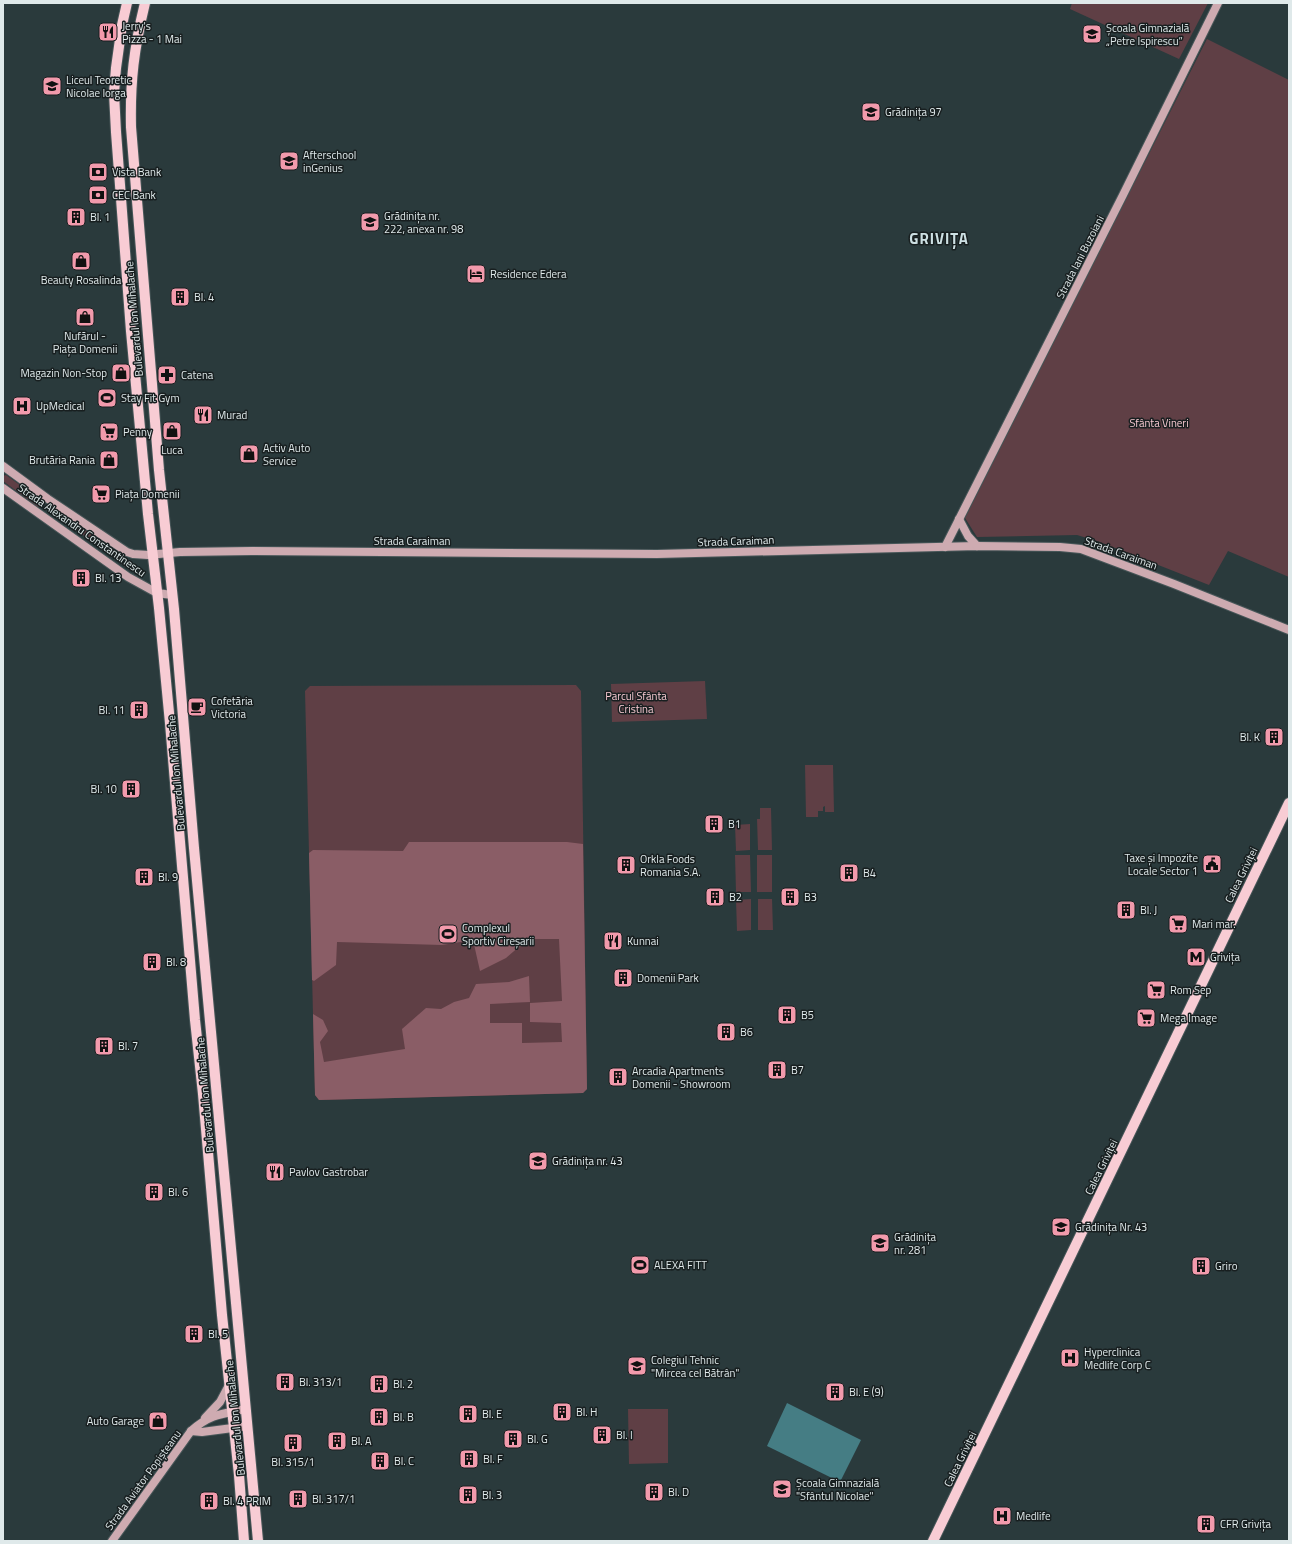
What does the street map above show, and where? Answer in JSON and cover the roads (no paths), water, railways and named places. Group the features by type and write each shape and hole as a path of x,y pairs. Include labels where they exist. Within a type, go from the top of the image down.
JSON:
{"main road":[{"name":"Bulevardul Ion Mihalache","path":"127,3 117,54 115,107 131,331 170,723 194,1005 244,1541"},
{"name":"Bulevardul Ion Mihalache","path":"145,3 133,63 130,95 130,127 153,399 258,1541"},
{"name":"Calea Griviței","path":"934,1541 1289,803"}],"street":[{"name":"Strada Iani Buzoiani","path":"945,547 1161,121 1218,3"},
{"name":"Strada Alexandru Constantinescu","path":"3,466 48,499 127,552 139,555 168,553"},
{"name":"Strada Alexandru Constantinescu","path":"3,488 128,578 157,593 172,595"},
{"path":"959,519 968,536 978,546"},
{"name":"Strada Caraiman","path":"168,553 259,551 657,554 978,546 1060,546 1081,549 1181,586 1289,630"},
{"path":"202,1421 220,1402 229,1385"},
{"name":"Strada Aviator Popișteanu","path":"112,1541 192,1431 202,1421 215,1416 246,1409"},
{"name":"Strada Aviator Popișteanu","path":"192,1431 202,1432 248,1426"}],"water":[{"path":"787,1403 861,1440 840,1482 767,1446"}],"place":[{"name":"Jerry's Pizza - 1 Mai","path":"108,32"},
{"name":"Școala Gimnazială „Petre Ispirescu”","path":"1092,34"},
{"name":"Liceul Teoretic Nicolae Iorga","path":"52,86"},
{"name":"Grădinița 97","path":"871,112"},
{"name":"Afterschool inGenius","path":"289,161"},
{"name":"Vista Bank","path":"98,172"},
{"name":"CEC Bank","path":"98,195"},
{"name":"Bl. 1","path":"76,217"},
{"name":"Grădinița nr. 222, anexa nr. 98","path":"370,222"},
{"name":"Beauty Rosalinda","path":"81,261"},
{"name":"Residence Edera","path":"476,274"},
{"name":"Bl. 4","path":"180,297"},
{"name":"Nufărul - Piața Domenii","path":"85,317"},
{"name":"Magazin Non-Stop","path":"121,373"},
{"name":"Catena","path":"167,375"},
{"name":"Stay Fit Gym","path":"107,398"},
{"name":"UpMedical","path":"22,406"},
{"name":"Murad","path":"203,415"},
{"name":"Luca","path":"172,431"},
{"name":"Penny","path":"109,432"},
{"name":"Activ Auto Service","path":"249,454"},
{"name":"Brutăria Rania","path":"109,460"},
{"name":"Piața Domenii","path":"101,494"},
{"name":"Bl. 13","path":"81,578"},
{"name":"Cofetăria Victoria","path":"197,707"},
{"name":"Bl. 11","path":"139,710"},
{"name":"Bl. K","path":"1274,737"},
{"name":"Bl. 10","path":"131,789"},
{"name":"B1","path":"714,824"},
{"name":"Taxe și Impozite Locale Sector 1","path":"1212,864"},
{"name":"Orkla Foods Romania S.A.","path":"626,865"},
{"name":"B4","path":"849,873"},
{"name":"Bl. 9","path":"144,877"},
{"name":"B2","path":"715,897"},
{"name":"B3","path":"790,897"},
{"name":"Bl. J","path":"1126,910"},
{"name":"Mari mar.","path":"1178,924"},
{"name":"Complexul Sportiv Cireșarii","path":"448,934"},
{"name":"Kunnai","path":"613,941"},
{"name":"Grivița","path":"1196,957"},
{"name":"Bl. 8","path":"152,962"},
{"name":"Domenii Park","path":"623,978"},
{"name":"Rom Sep","path":"1156,990"},
{"name":"B5","path":"787,1015"},
{"name":"Mega Image","path":"1146,1018"},
{"name":"B6","path":"726,1032"},
{"name":"Bl. 7","path":"104,1046"},
{"name":"B7","path":"777,1070"},
{"name":"Arcadia Apartments Domenii - Showroom","path":"618,1077"},
{"name":"Grădinița nr. 43","path":"538,1161"},
{"name":"Pavlov Gastrobar","path":"275,1172"},
{"name":"Bl. 6","path":"154,1192"},
{"name":"Grădinița Nr. 43","path":"1061,1227"},
{"name":"Grădinița nr. 281","path":"880,1243"},
{"name":"ALEXA FITT","path":"640,1265"},
{"name":"Griro","path":"1201,1266"},
{"name":"Bl. 5","path":"194,1334"},
{"name":"Hyperclinica Medlife Corp C","path":"1070,1358"},
{"name":"Colegiul Tehnic \"Mircea cel Bătrân\"","path":"637,1366"},
{"name":"Bl. 313/1","path":"285,1382"},
{"name":"Bl. 2","path":"379,1384"},
{"name":"Bl. E (9)","path":"835,1392"},
{"name":"Bl. H","path":"562,1412"},
{"name":"Bl. E","path":"468,1414"},
{"name":"Bl. B","path":"379,1417"},
{"name":"Auto Garage","path":"158,1421"},
{"name":"Bl. I","path":"602,1435"},
{"name":"Bl. G","path":"513,1439"},
{"name":"Bl. A","path":"337,1441"},
{"name":"Bl. 315/1","path":"293,1443"},
{"name":"Bl. F","path":"469,1459"},
{"name":"Bl. C","path":"380,1461"},
{"name":"Școala Gimnazială \"Sfântul Nicolae\"","path":"782,1489"},
{"name":"Bl. D","path":"654,1492"},
{"name":"Bl. 3","path":"468,1495"},
{"name":"Bl. 317/1","path":"298,1499"},
{"name":"Bl. 4 PRIM","path":"209,1501"},
{"name":"Medlife","path":"1002,1516"},
{"name":"CFR Grivița","path":"1206,1524"}],"district":[{"name":"GRIVIȚA","path":"939,239"}],"park label":[{"name":"Sfânta Vineri","path":"1159,423"},
{"name":"Parcul Sfânta Cristina","path":"636,702"}]}
